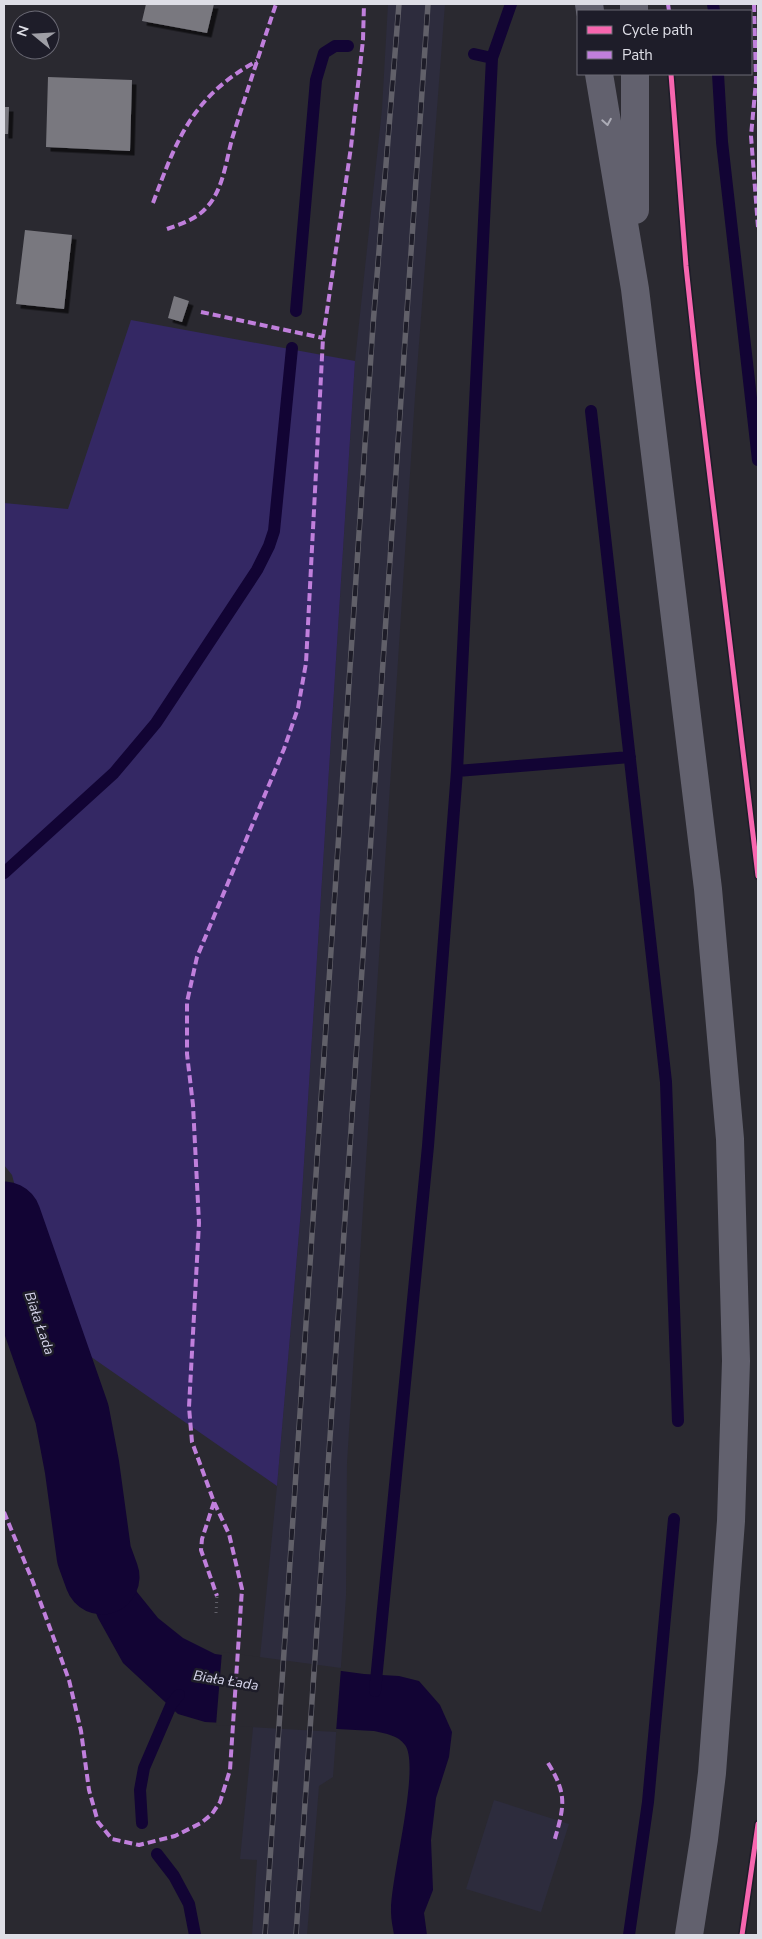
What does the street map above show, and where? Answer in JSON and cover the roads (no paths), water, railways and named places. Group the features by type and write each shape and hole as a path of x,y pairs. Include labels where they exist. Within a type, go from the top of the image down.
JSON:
{"main road":[{"path":"599,75 635,288 708,888 730,1139 736,1361 731,1521 712,1773 689,1935"},
{"path":"635,75 635,288"}],"water":[{"path":"96,1471 106,1535 120,1564 137,1592 158,1618 183,1638 215,1654 364,1674 399,1676 419,1681 440,1705 452,1732 449,1757 436,1798 431,1840 433,1890 424,1913 427,1935 394,1935 391,1918 392,1896 409,1776 409,1757 405,1745 395,1737 374,1731 205,1722 178,1714 123,1663 98,1618 83,1581 64,1481"}],"waterway":[{"path":"375,1691 428,1146 457,771 492,58 511,4"},
{"path":"713,4 714,10"},
{"path":"296,311 316,80 324,53 335,46 348,46"},
{"path":"474,54 492,58"},
{"path":"718,75 722,142 758,460"},
{"path":"4,873 114,773 156,723 257,570 274,531 292,348"},
{"path":"591,411 666,1082 678,1421"},
{"path":"457,771 630,757"},
{"name":"Biała Łada","path":"4,1219 72,1414 82,1467 94,1555 102,1577"},
{"path":"629,1935 648,1802 674,1519"},
{"path":"142,1823 140,1790 144,1768 172,1703 179,1695"},
{"path":"157,1854 174,1876 189,1904 195,1935"}],"railway":[{"path":"265,1935 373,325 399,4"},
{"path":"296,1935 428,4"}]}
